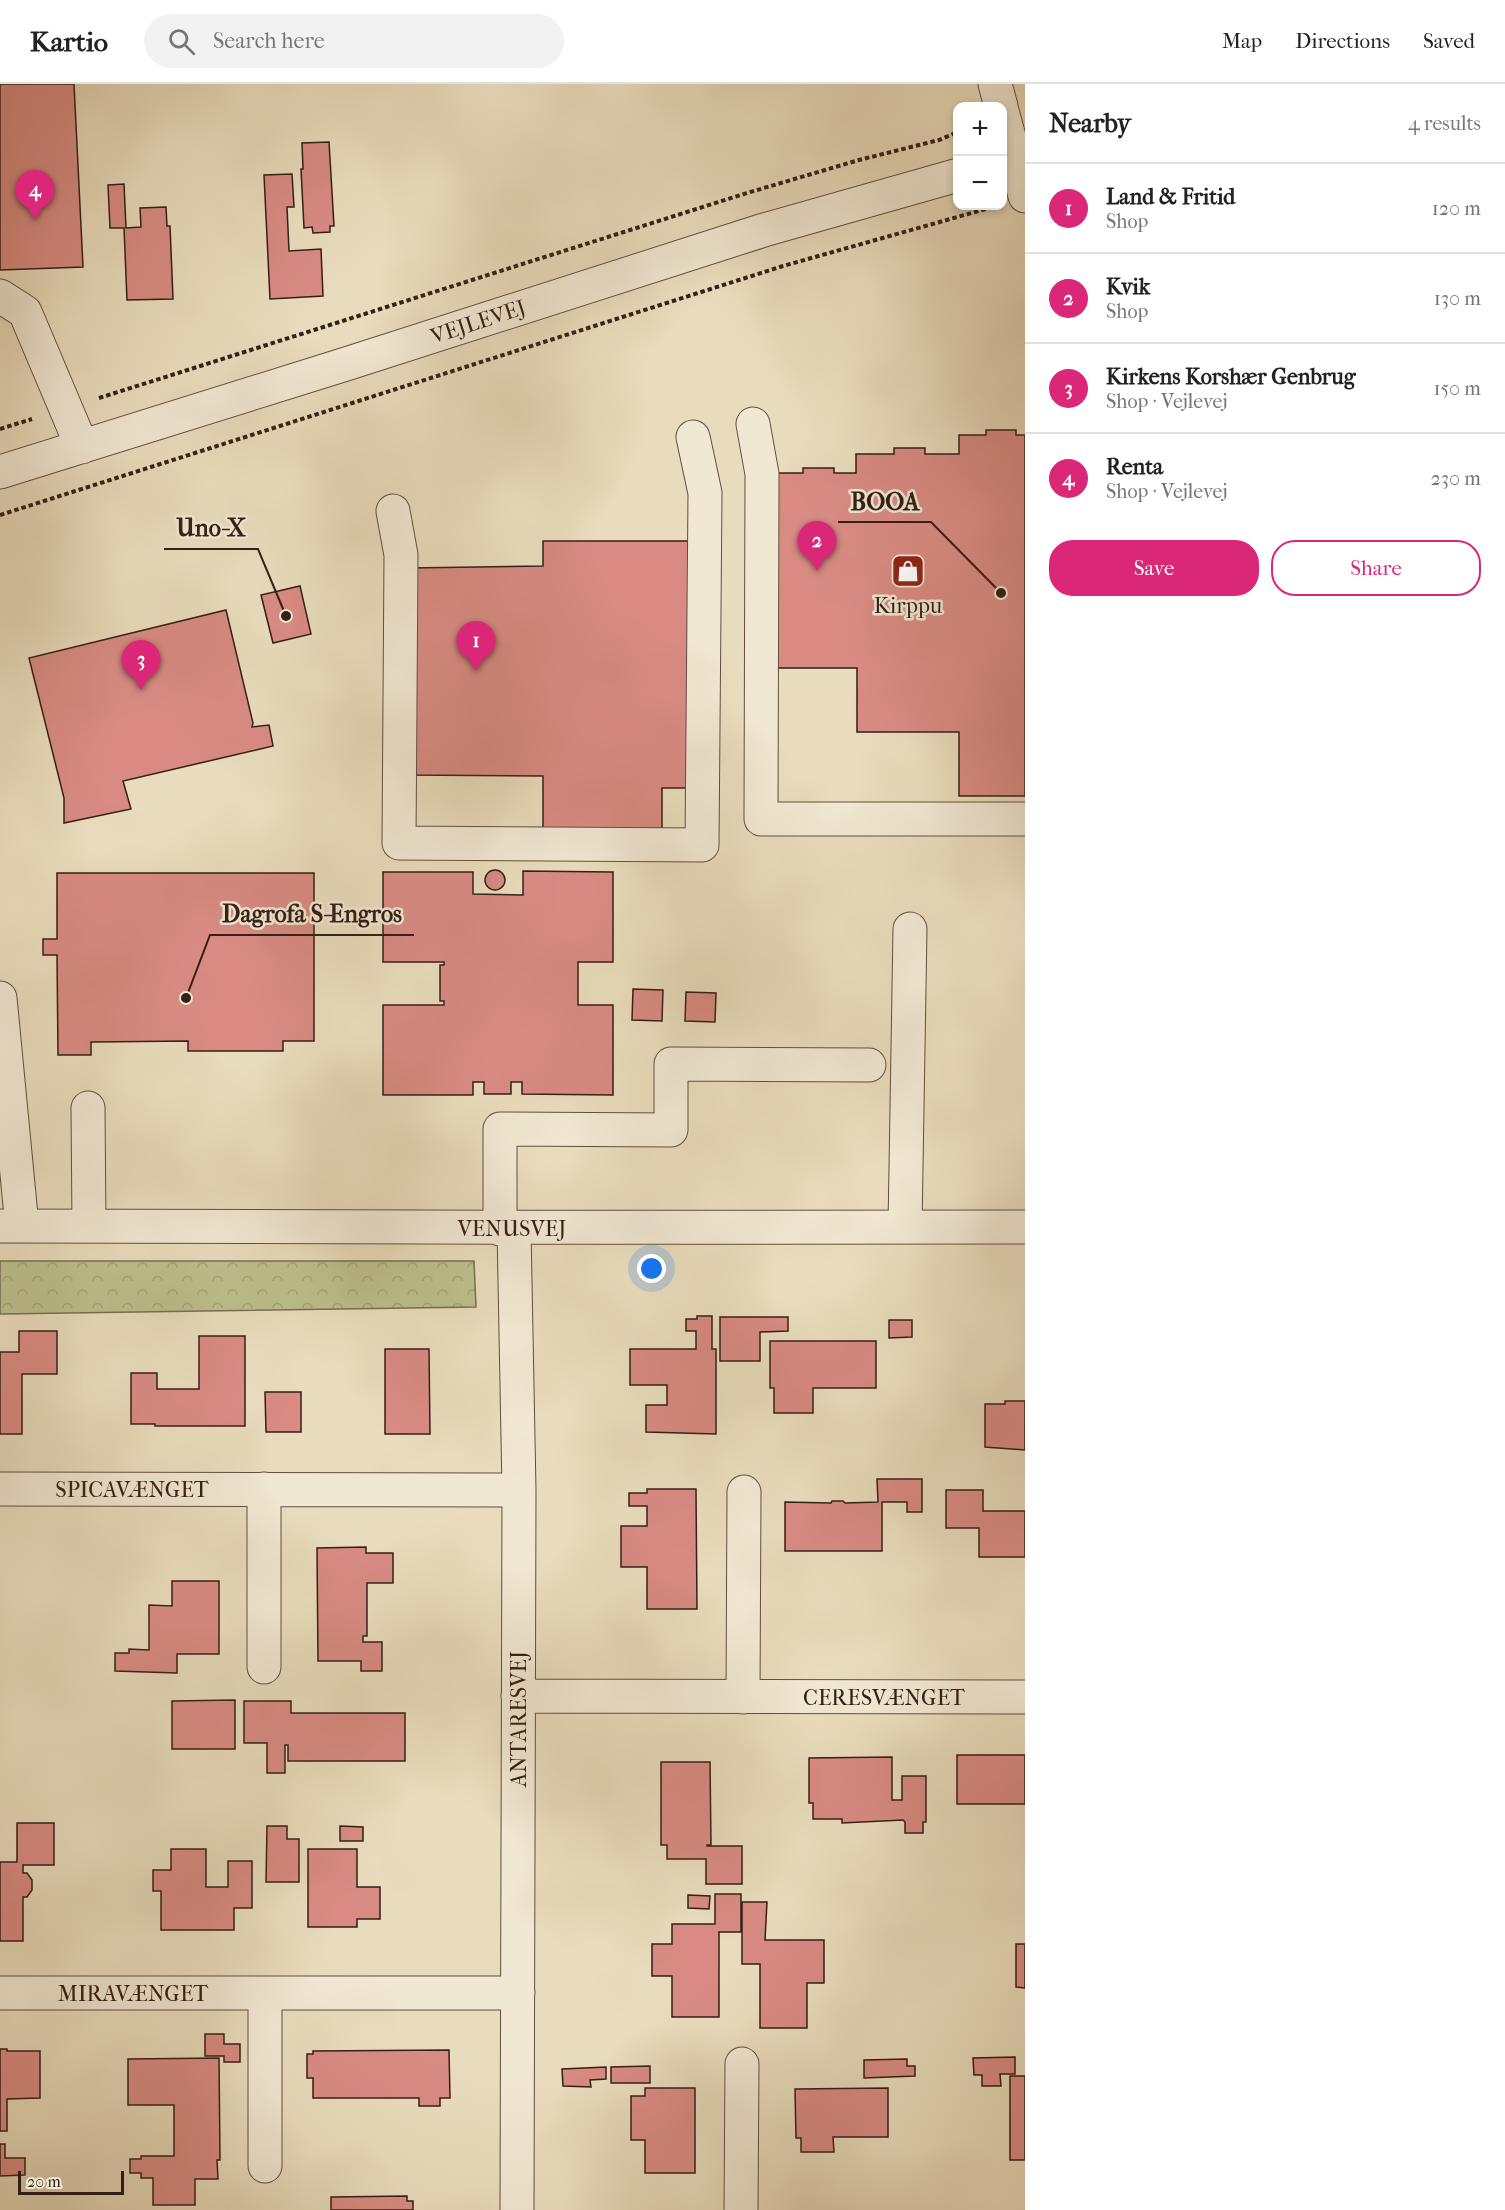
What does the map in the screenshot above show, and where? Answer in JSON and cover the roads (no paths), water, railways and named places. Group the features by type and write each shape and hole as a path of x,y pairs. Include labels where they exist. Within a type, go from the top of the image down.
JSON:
{"street":[{"path":"995,84 1000,102"},
{"path":"1007,130 1025,196"},
{"name":"VEJLEVEJ","path":"0,472 764,230 953,176"},
{"path":"0,296 25,312 82,447"},
{"path":"753,424 762,474 761,819 1025,819"},
{"path":"393,511 401,555 399,843 702,845 705,493 693,437"},
{"path":"905,1227 910,930"},
{"path":"0,998 11,1226"},
{"name":"ANTARESVEJ","path":"517,2210 519,1490 500,1129 671,1130 671,1064 868,1065"},
{"path":"88,1108 89,1226"},
{"name":"VENUSVEJ","path":"11,1226 507,1229 1025,1227"},
{"name":"SPICAVÆNGET","path":"0,1489 519,1490"},
{"path":"264,1489 264,1667"},
{"path":"743,1697 744,1492"},
{"name":"CERESVÆNGET","path":"518,1696 1025,1697"},
{"name":"MIRAVÆNGET","path":"0,1993 518,1993"},
{"path":"265,1993 265,2166"},
{"path":"741,2210 742,2064"}],"place":[{"name":"Renta","path":"35,220"},
{"name":"Kvik","path":"817,571"},
{"name":"Kirppu","path":"908,571"},
{"name":"BOOA","path":"1001,593"},
{"name":"Uno-X","path":"286,616"},
{"name":"Land & Fritid","path":"476,671"},
{"name":"Kirkens Korshær Genbrug","path":"141,690"},
{"name":"Dagrofa S-Engros","path":"186,998"}]}
